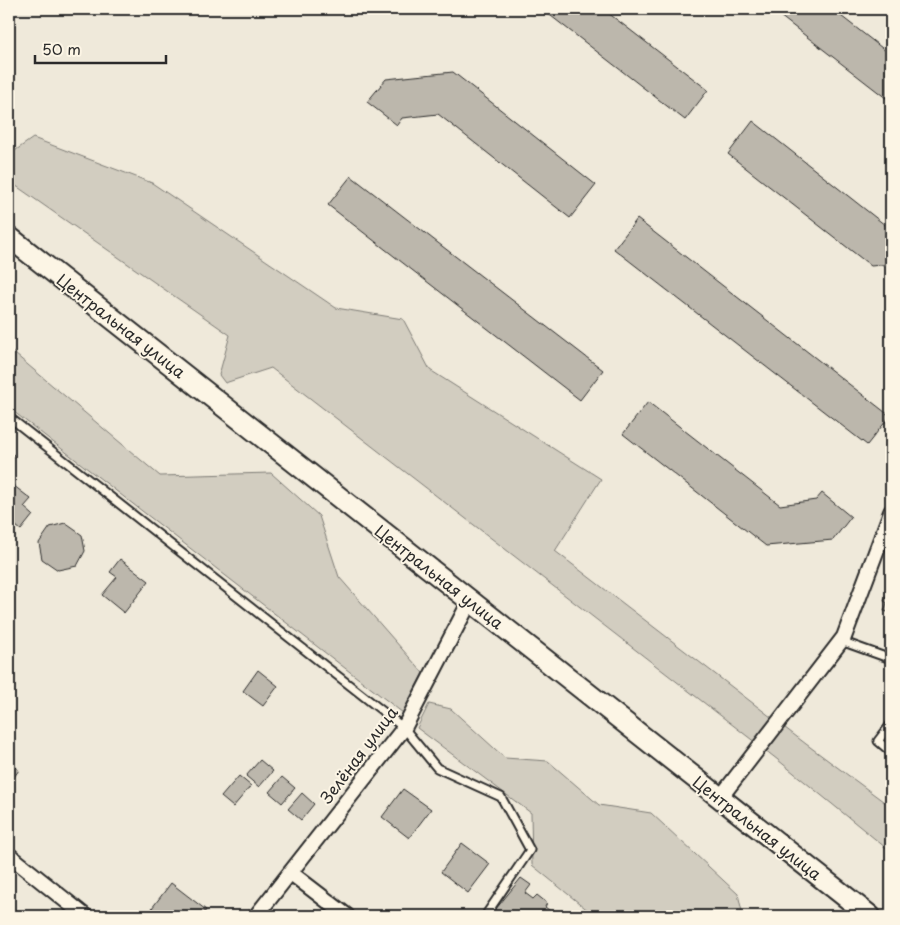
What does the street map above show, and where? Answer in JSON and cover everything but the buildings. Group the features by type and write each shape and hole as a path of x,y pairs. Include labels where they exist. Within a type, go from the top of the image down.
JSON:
{"street":[{"name":"Центральная улица","path":"9,237 870,916"},
{"path":"720,798 841,641 891,512"},
{"name":"Зелёная улица","path":"256,916 404,728 470,601"},
{"path":"9,856 85,916"},
{"path":"291,873 347,916"}],"lane":[{"path":"9,417 404,728 437,768 501,797 530,850 488,913"},
{"path":"841,641 891,659"},
{"path":"891,724 878,741 891,752"}],"shaded area":[{"path":"33,138 152,183 336,308 403,319 430,370 601,479 555,551 891,807 891,852 778,760 271,368 225,383 219,375 230,335 9,181 9,155"},
{"path":"9,349 160,476 271,473 319,516 339,577 423,673 403,713 9,408"},
{"path":"429,704 451,709 505,758 548,761 599,805 651,813 738,894 743,916 595,916 532,865 531,813 417,728"}]}
